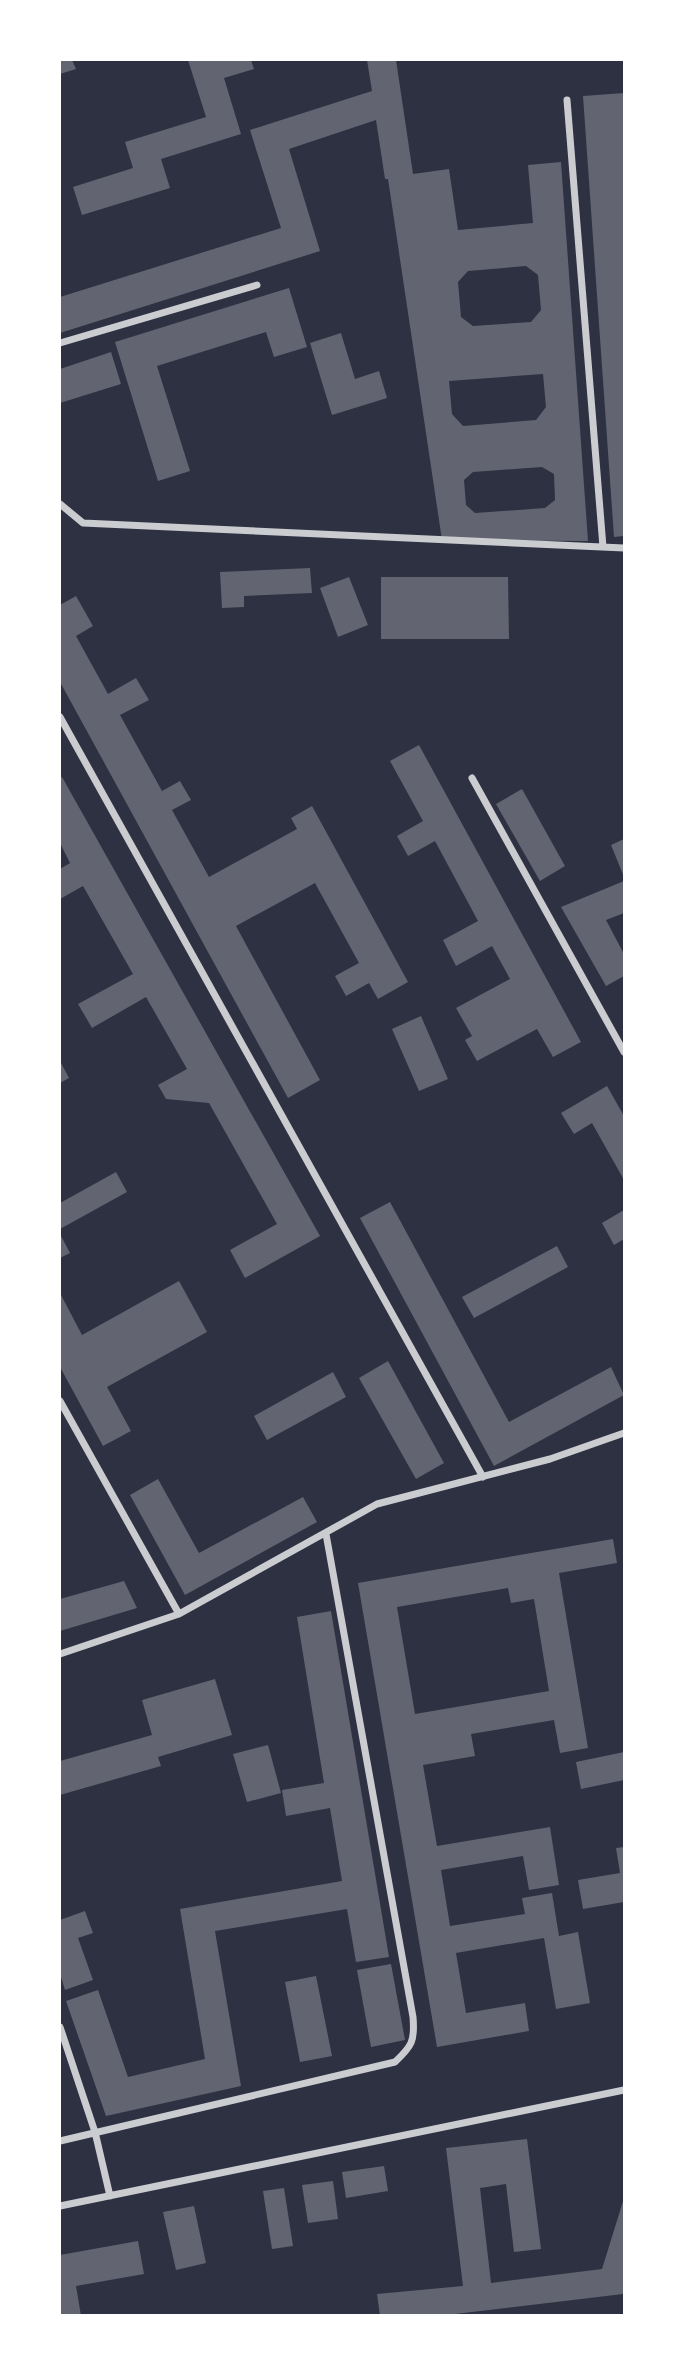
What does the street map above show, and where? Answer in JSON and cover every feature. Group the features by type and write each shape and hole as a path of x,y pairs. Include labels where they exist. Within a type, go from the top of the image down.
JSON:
{"street":[{"path":"568,100 603,547"},
{"path":"60,343 257,285"},
{"path":"60,504 83,523 625,548"},
{"path":"60,717 483,1478"},
{"path":"472,778 625,1052"},
{"path":"60,1401 179,1614"},
{"path":"60,1654 179,1614 377,1504 551,1459 625,1433"},
{"path":"60,2141 395,2062 409,2049 414,2035 413,2017 326,1534"},
{"path":"60,2027 95,2132 110,2196"},
{"path":"60,2206 625,2090"}],"building":[{"path":"60,60 72,60 76,69 60,74"},
{"path":"188,60 251,60 254,69 224,78 241,134 161,159 170,188 82,215 73,187 133,168 125,142 206,117"},
{"path":"367,60 396,60 413,174 449,169 458,230 533,223 528,165 561,162 588,541 442,540 388,179 385,179 376,120 289,149 320,251 60,333 60,297 281,228 250,130 372,91","holes":["526,266 538,275 541,310 531,322 473,326 461,317 458,282 468,271","543,374 546,407 536,420 463,426 452,414 449,381","542,467 554,474 555,500 545,508 475,513 466,505 464,480 473,472"]},
{"path":"624,93 624,536 614,537 583,96"},
{"path":"289,288 307,347 274,357 266,332 157,366 190,471 158,481 115,342"},
{"path":"341,333 355,379 379,371 387,398 332,415 310,343"},
{"path":"111,352 121,384 60,403 60,369"},
{"path":"310,568 312,593 244,596 244,607 222,608 220,572"},
{"path":"349,577 368,625 338,637 320,588"},
{"path":"381,577 508,577 509,639 381,639"},
{"path":"76,596 93,626 76,636 108,694 136,678 149,700 120,715 162,791 180,781 191,800 172,810 209,877 297,829 291,818 312,806 408,982 378,999 369,983 346,996 335,976 359,963 315,883 236,926 320,1080 288,1098 60,682 60,605"},
{"path":"419,745 581,1042 553,1057 537,1029 477,1061 465,1040 472,1036 456,1008 510,979 492,946 456,966 443,940 478,921 435,841 408,856 397,836 423,821 390,761"},
{"path":"62,777 320,1236 245,1278 230,1250 277,1224 209,1103 166,1099 158,1085 187,1069 146,997 92,1028 78,1004 133,974 83,886 60,899 60,869 70,863 60,843"},
{"path":"522,789 565,866 540,881 496,804"},
{"path":"624,839 624,877 611,845"},
{"path":"624,881 624,913 606,920 624,954 624,976 606,986 561,907"},
{"path":"421,1016 448,1079 419,1091 392,1029"},
{"path":"60,1061 69,1078 60,1083"},
{"path":"607,1086 624,1116 624,1180 592,1123 574,1134 561,1113"},
{"path":"116,1172 127,1192 60,1229 60,1203"},
{"path":"390,1202 509,1422 611,1367 624,1395 494,1466 360,1218"},
{"path":"624,1210 624,1239 614,1245 602,1223"},
{"path":"60,1234 70,1253 60,1258"},
{"path":"557,1246 568,1267 474,1318 462,1297"},
{"path":"179,1281 207,1332 107,1387 131,1431 103,1446 60,1367 60,1293 82,1335"},
{"path":"388,1361 444,1463 416,1479 359,1378"},
{"path":"333,1372 346,1397 267,1440 254,1416"},
{"path":"158,1479 199,1553 303,1497 317,1522 185,1595 130,1495"},
{"path":"613,1539 617,1563 559,1573 588,1748 560,1753 554,1720 471,1734 475,1756 423,1765 437,1846 550,1827 559,1885 529,1890 523,1856 441,1870 450,1926 525,1914 522,1898 552,1893 559,1936 578,1932 590,2003 556,2009 544,1938 456,1953 466,2013 525,2003 529,2031 437,2047 358,1583","holes":["508,1588 511,1603 534,1599 549,1691 415,1714 397,1607"]},
{"path":"124,1581 137,1608 60,1631 60,1599"},
{"path":"331,1611 389,1957 356,1962 347,1909 215,1931 241,2086 106,2116 66,2001 98,1990 128,2077 205,2059 180,1909 342,1881 330,1808 286,1816 282,1790 324,1783 297,1617"},
{"path":"215,1679 232,1735 158,1757 161,1766 60,1795 60,1761 152,1735 142,1700"},
{"path":"268,1745 281,1793 247,1802 233,1754"},
{"path":"624,1752 624,1780 581,1789 576,1762"},
{"path":"624,1847 624,1902 583,1909 578,1880 620,1873 616,1848"},
{"path":"85,1911 93,1933 78,1938 93,1980 65,1990 60,1974 60,1920"},
{"path":"391,1964 405,2040 371,2047 357,1970"},
{"path":"316,1976 332,2056 300,2062 285,1982"},
{"path":"527,2139 541,2249 514,2252 506,2184 480,2188 491,2283 602,2269 624,2198 623,2294 438,2316 380,2316 377,2294 463,2286 446,2148"},
{"path":"384,2166 388,2191 346,2198 342,2172"},
{"path":"333,2181 338,2219 308,2223 302,2185"},
{"path":"284,2188 293,2246 272,2249 263,2191"},
{"path":"194,2206 206,2263 176,2270 163,2212"},
{"path":"138,2241 144,2274 76,2286 81,2316 60,2316 60,2255"}]}
